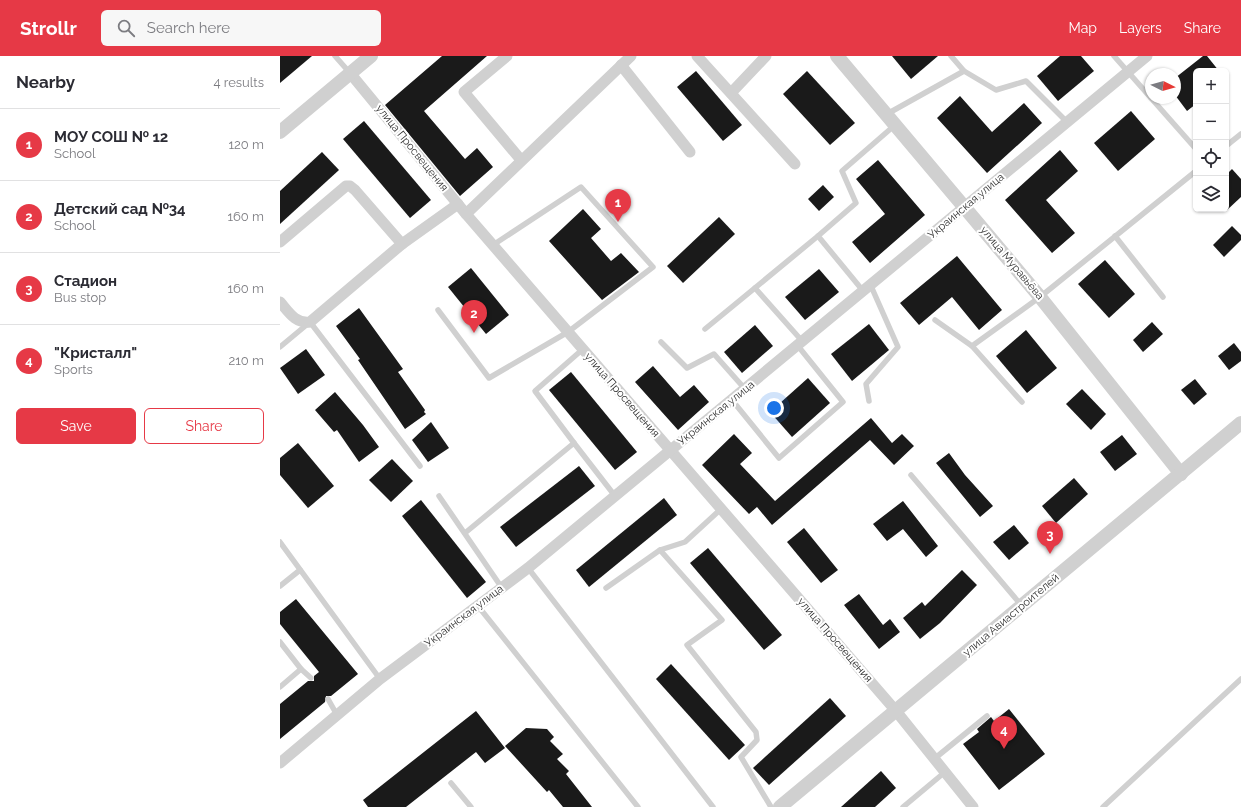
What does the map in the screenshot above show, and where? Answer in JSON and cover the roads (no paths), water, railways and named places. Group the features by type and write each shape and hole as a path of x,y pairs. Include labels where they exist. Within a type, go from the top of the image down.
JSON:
{"street":[{"path":"280,132 371,56"},
{"path":"507,56 464,92 522,160"},
{"path":"466,214 631,56"},
{"path":"697,56 795,164"},
{"path":"731,93 766,56"},
{"name":"улица Муравьёва","path":"837,56 1040,297 1181,474"},
{"name":"Украинская улица","path":"280,763 380,679 528,568 868,289 964,206 1068,123 1147,56"},
{"path":"621,65 690,152"},
{"name":"улица Просвещения","path":"350,73 466,214 896,711 973,807"},
{"path":"280,242 346,186 350,186 402,244"},
{"path":"280,302 294,318 300,322 310,322 402,244 458,204"},
{"name":"улица Авиастроителей","path":"780,807 1241,423"}],"lane":[{"path":"335,56 350,73"},
{"path":"951,56 964,71 996,90 1026,81 1068,123"},
{"path":"1114,56 1145,91"},
{"path":"886,114 964,71"},
{"path":"1156,104 1193,146"},
{"path":"705,329 856,203 842,171 895,125"},
{"path":"1229,144 1241,134"},
{"path":"972,346 1040,297 1193,173"},
{"path":"438,310 489,378 568,332 653,267 581,187 493,245"},
{"path":"818,236 868,289 898,347 866,384 869,401"},
{"path":"1115,236 1163,297"},
{"path":"732,400 779,458 843,402 801,344 755,288"},
{"path":"935,320 972,346 1022,402"},
{"path":"280,347 310,322 420,466"},
{"path":"662,342 687,368 714,354 746,389"},
{"path":"583,349 535,391 615,496"},
{"path":"465,534 574,443"},
{"path":"911,475 1022,606"},
{"path":"439,496 502,588"},
{"path":"606,588 660,550 685,542 721,509"},
{"path":"280,542 380,679"},
{"path":"660,550 722,620 687,645 756,732 757,740 741,757 771,807"},
{"path":"528,568 713,807"},
{"path":"280,586 300,570"},
{"path":"478,606 638,807"},
{"path":"280,642 301,669 312,678"},
{"path":"280,687 301,669"},
{"path":"1103,807 1241,679"},
{"path":"328,699 337,715"},
{"path":"934,759 988,716"},
{"path":"903,807 945,772"},
{"path":"451,782 471,807"}],"place":[{"name":"МОУ СОШ № 12","path":"618,222"},
{"name":"Детский сад №34","path":"474,333"},
{"name":"Стадион","path":"1050,554"},
{"name":"\"Кристалл\"","path":"1004,749"}]}
